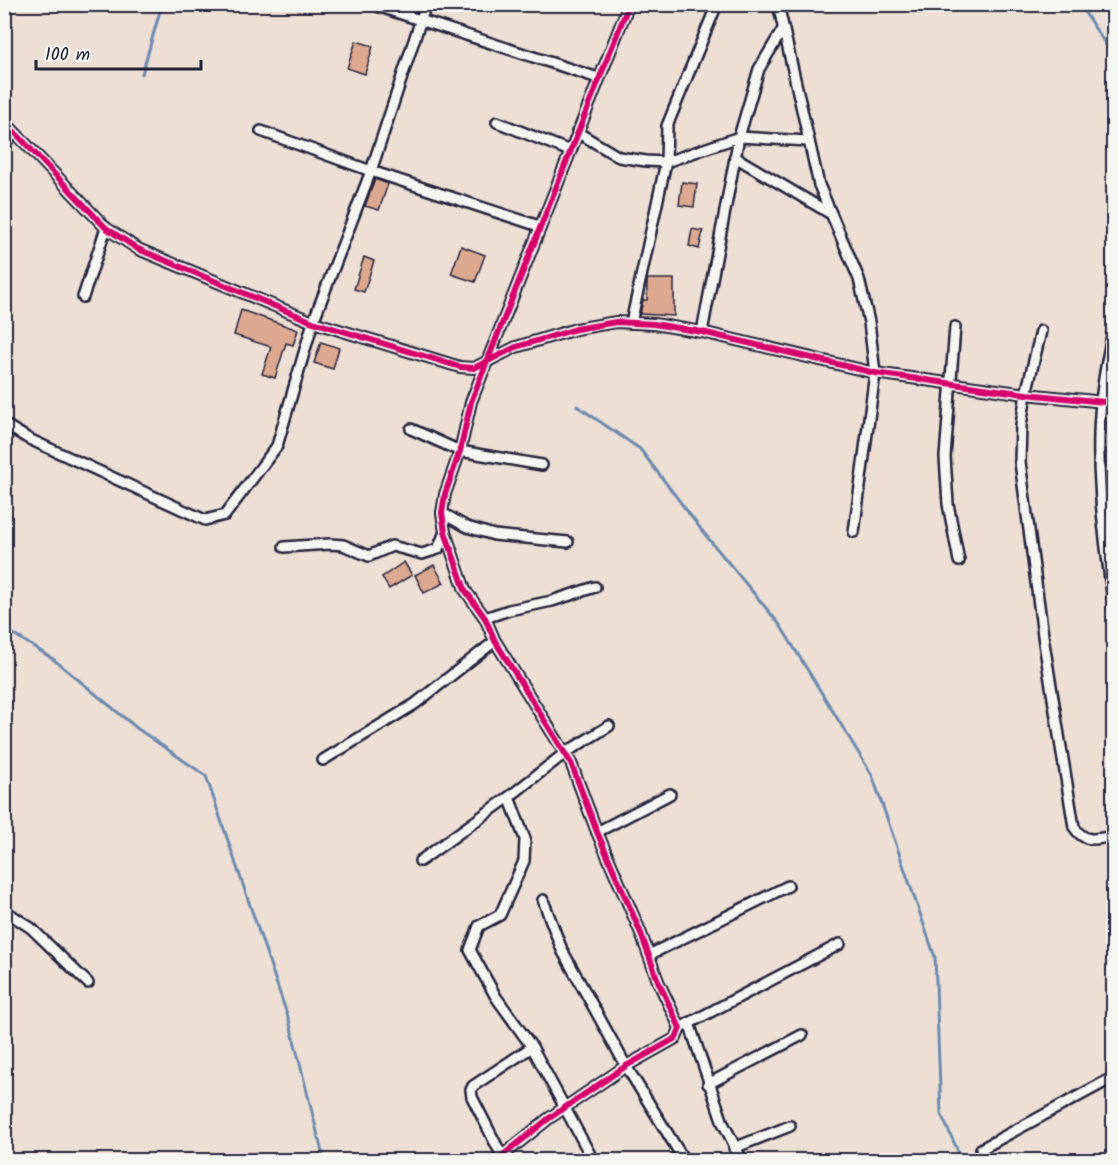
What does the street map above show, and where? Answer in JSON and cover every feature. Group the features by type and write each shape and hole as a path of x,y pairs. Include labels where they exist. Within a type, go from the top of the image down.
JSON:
{"street":[{"path":"371,4 598,78"},
{"path":"4,424 29,439 205,520 225,515 277,446 313,322 371,171 426,4"},
{"path":"629,4 471,402 460,451 445,494 442,513 445,532 465,590 485,618 495,641 566,753 658,981 685,1026 734,1148 742,1161"},
{"path":"631,323 666,162 667,126 717,4"},
{"path":"778,4 819,184 859,279 869,322 875,373 854,532"},
{"path":"702,332 739,137 759,69 783,29"},
{"path":"4,121 106,228 138,249 313,322 460,367 474,368 486,364 516,346 576,329 616,322 654,324 702,332 875,373 1026,394 1113,403"},
{"path":"497,122 570,151"},
{"path":"261,131 371,171 539,226"},
{"path":"577,132 619,157 666,162 739,137 808,141"},
{"path":"4,143 15,133"},
{"path":"735,157 831,214"},
{"path":"83,297 106,228"},
{"path":"1113,326 1101,403 1100,457 1103,522 1113,609"},
{"path":"955,327 945,456 948,504 959,561"},
{"path":"1041,331 1021,425 1020,462 1044,643 1074,827 1080,836 1089,840 1113,836"},
{"path":"411,429 460,451 542,465"},
{"path":"442,513 467,527 494,535 568,542"},
{"path":"1103,522 1113,521"},
{"path":"284,547 343,545 369,556 392,546 422,554 438,549 445,532"},
{"path":"485,618 509,610 552,602 595,587"},
{"path":"323,760 415,704 495,641"},
{"path":"420,861 566,753 609,726"},
{"path":"597,832 670,794"},
{"path":"509,797 525,840 524,861 500,915 479,926 470,950 496,997 532,1047 593,1161"},
{"path":"649,955 788,886"},
{"path":"543,900 562,950 626,1066 684,1161"},
{"path":"4,910 31,928 88,983"},
{"path":"532,1047 473,1086 471,1090 472,1097 501,1159 548,1119 626,1066 676,1038 685,1026 840,944"},
{"path":"708,1083 802,1035"},
{"path":"981,1149 1113,1077"},
{"path":"734,1148 790,1126"}],"building":[{"path":"356,41 373,46 365,74 347,68"},
{"path":"375,179 388,184 379,210 365,206"},
{"path":"682,182 697,184 694,207 679,205"},
{"path":"692,229 703,231 699,249 689,246"},
{"path":"461,246 485,255 475,282 451,274"},
{"path":"364,257 374,261 364,292 354,289"},
{"path":"647,279 674,279 674,316 640,314 643,300 647,300"},
{"path":"241,310 298,330 293,345 286,343 275,378 262,374 271,347 234,335"},
{"path":"321,342 339,348 333,369 314,363"},
{"path":"404,562 412,575 389,589 382,577"},
{"path":"434,565 444,583 424,593 415,575"}],"waterway":[{"path":"142,74 162,4"},
{"path":"1079,4 1114,57"},
{"path":"577,406 640,449 703,532 780,625 872,775 935,957 941,1114 962,1160"},
{"path":"4,628 53,659 138,729 206,776 289,1020 324,1160"}],"cycle path":[{"path":"497,1160 548,1119 626,1066 676,1038 680,1028 658,981 640,931 597,832 571,763 495,641 485,618 465,590 445,532 442,513 445,494 460,451 471,402 629,4"},
{"path":"4,121 106,228 138,249 313,322 460,367 474,368 516,347 576,329 616,322 654,324 702,332 875,373 1026,394 1114,403"}]}
